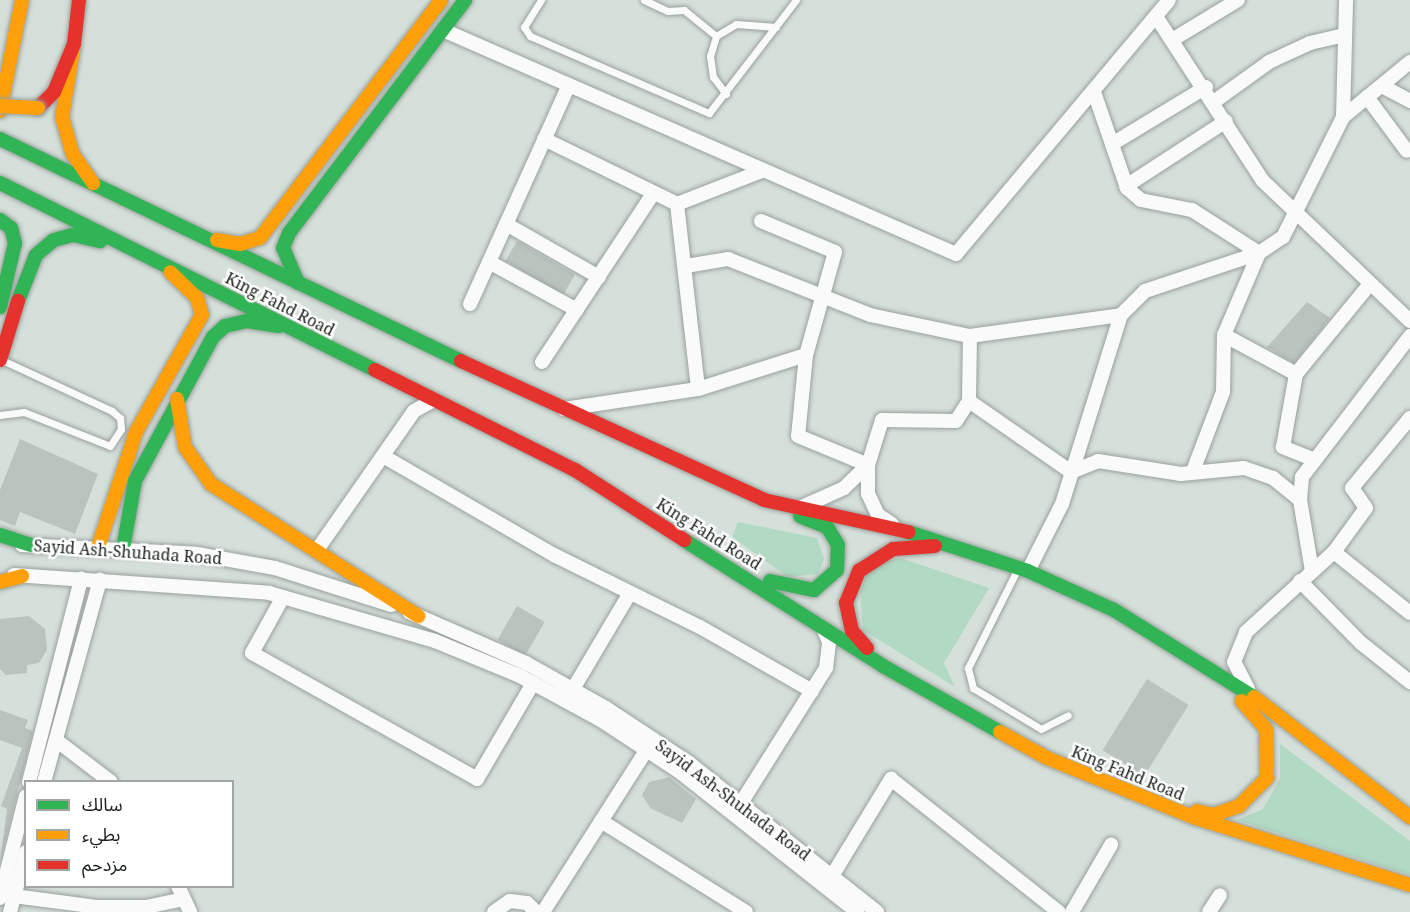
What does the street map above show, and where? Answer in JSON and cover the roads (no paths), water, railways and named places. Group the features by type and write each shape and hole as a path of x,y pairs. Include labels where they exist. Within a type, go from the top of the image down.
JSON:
{"main road":[{"path":"22,0 0,109 38,108 54,92 74,44"},
{"path":"79,0 62,117 72,153 97,188"},
{"path":"202,237 240,244 260,238 441,0"},
{"path":"298,283 283,248 289,233 465,0"},
{"name":"King Fahd Road","path":"0,140 562,410 764,500 902,530 1023,569 1114,610 1206,670 1255,698 1410,817"},
{"name":"King Fahd Road","path":"0,183 575,470 818,620 883,666 1047,758 1133,795 1410,885"},
{"path":"0,220 11,228 15,243 0,307"},
{"path":"0,359 18,301 36,255 54,240 73,235 135,250"},
{"path":"98,548 135,432 202,315 198,298 163,264"},
{"path":"123,549 135,481 177,399 213,337 225,326 247,321 289,327"},
{"path":"177,399 185,447 211,484 418,616"},
{"path":"738,571 791,589 814,590 837,570 838,545 827,527 764,500"},
{"path":"0,535 30,545"},
{"path":"883,666 852,631 846,603 859,571 893,549 954,547"},
{"path":"0,582 22,576"},
{"path":"1133,795 1213,815 1254,795 1267,778 1266,729 1206,670"}],"street":[{"path":"443,30 956,254 1157,18 1169,0"},
{"path":"1173,40 1238,0"},
{"path":"1023,569 1071,472 1121,315 1145,291 1259,253 1283,237 1343,117 1346,0"},
{"path":"1157,18 1206,87 1263,181 1297,211 1369,285 1410,321"},
{"path":"1215,101 1269,62 1310,43 1346,35"},
{"path":"1343,117 1410,62"},
{"path":"470,304 569,85"},
{"path":"1382,86 1410,101"},
{"path":"1112,144 1206,87"},
{"path":"1094,92 1126,186 1141,200 1192,210 1259,253"},
{"path":"1367,97 1407,151"},
{"path":"1126,186 1226,121"},
{"path":"544,140 652,195 677,204 764,170"},
{"path":"542,362 652,195"},
{"path":"677,204 686,266 698,389"},
{"path":"760,221 835,252 819,296 806,355 798,436 868,465"},
{"path":"506,224 599,277"},
{"path":"1193,471 1223,392 1224,335 1259,253"},
{"path":"686,266 728,258 870,315 970,336 1121,315"},
{"path":"489,262 577,310"},
{"path":"1314,460 1283,447 1296,374 1369,285"},
{"path":"1224,335 1296,374"},
{"path":"902,530 878,515 868,494 868,465 882,420 956,421 969,401 970,336"},
{"path":"1312,571 1300,500 1302,477 1410,336"},
{"path":"562,410 698,389 806,355"},
{"path":"317,550 414,411 434,400"},
{"path":"969,401 1071,472"},
{"path":"1255,698 1239,676 1236,651 1246,632 1334,552 1366,508 1352,488 1410,418"},
{"path":"383,456 812,691"},
{"path":"1071,472 1098,461 1181,474 1193,471 1244,468 1273,478 1300,500"},
{"path":"802,507 844,488 868,465"},
{"name":"Sayid Ash-Shuhada Road","path":"0,544 197,554 275,568 418,616 573,689 689,763 877,912"},
{"path":"1334,552 1410,613"},
{"name":"Sayid Ash-Shuhada Road","path":"0,575 100,580 283,597 435,641 533,683 646,751 856,912"},
{"path":"30,780 81,579"},
{"path":"45,780 100,580"},
{"path":"1300,581 1361,643 1410,682"},
{"path":"573,689 630,592"},
{"path":"283,597 252,653 477,779 533,683"},
{"path":"741,804 812,691 830,652 818,620"},
{"path":"56,740 108,780"},
{"path":"543,912 646,751"},
{"path":"832,876 891,779 1059,912"},
{"path":"10,912 7,897 24,807"},
{"path":"601,821 746,912"},
{"path":"1072,912 1111,845"},
{"path":"7,897 24,857"},
{"path":"7,897 98,907 146,907 181,892 190,912"},
{"path":"1209,912 1220,895"},
{"path":"494,912 510,901 531,908"}],"lane":[{"path":"541,0 524,27 530,36 709,114 796,0"},
{"path":"644,0 668,11 684,10 716,36"},
{"path":"683,0 684,10"},
{"path":"726,94 713,77 710,56 716,36 736,24 776,27"},
{"path":"0,359 112,411 120,418 122,429 110,446 24,412 0,415"},
{"path":"1023,569 968,668 973,688 1041,729 1068,716"}]}
